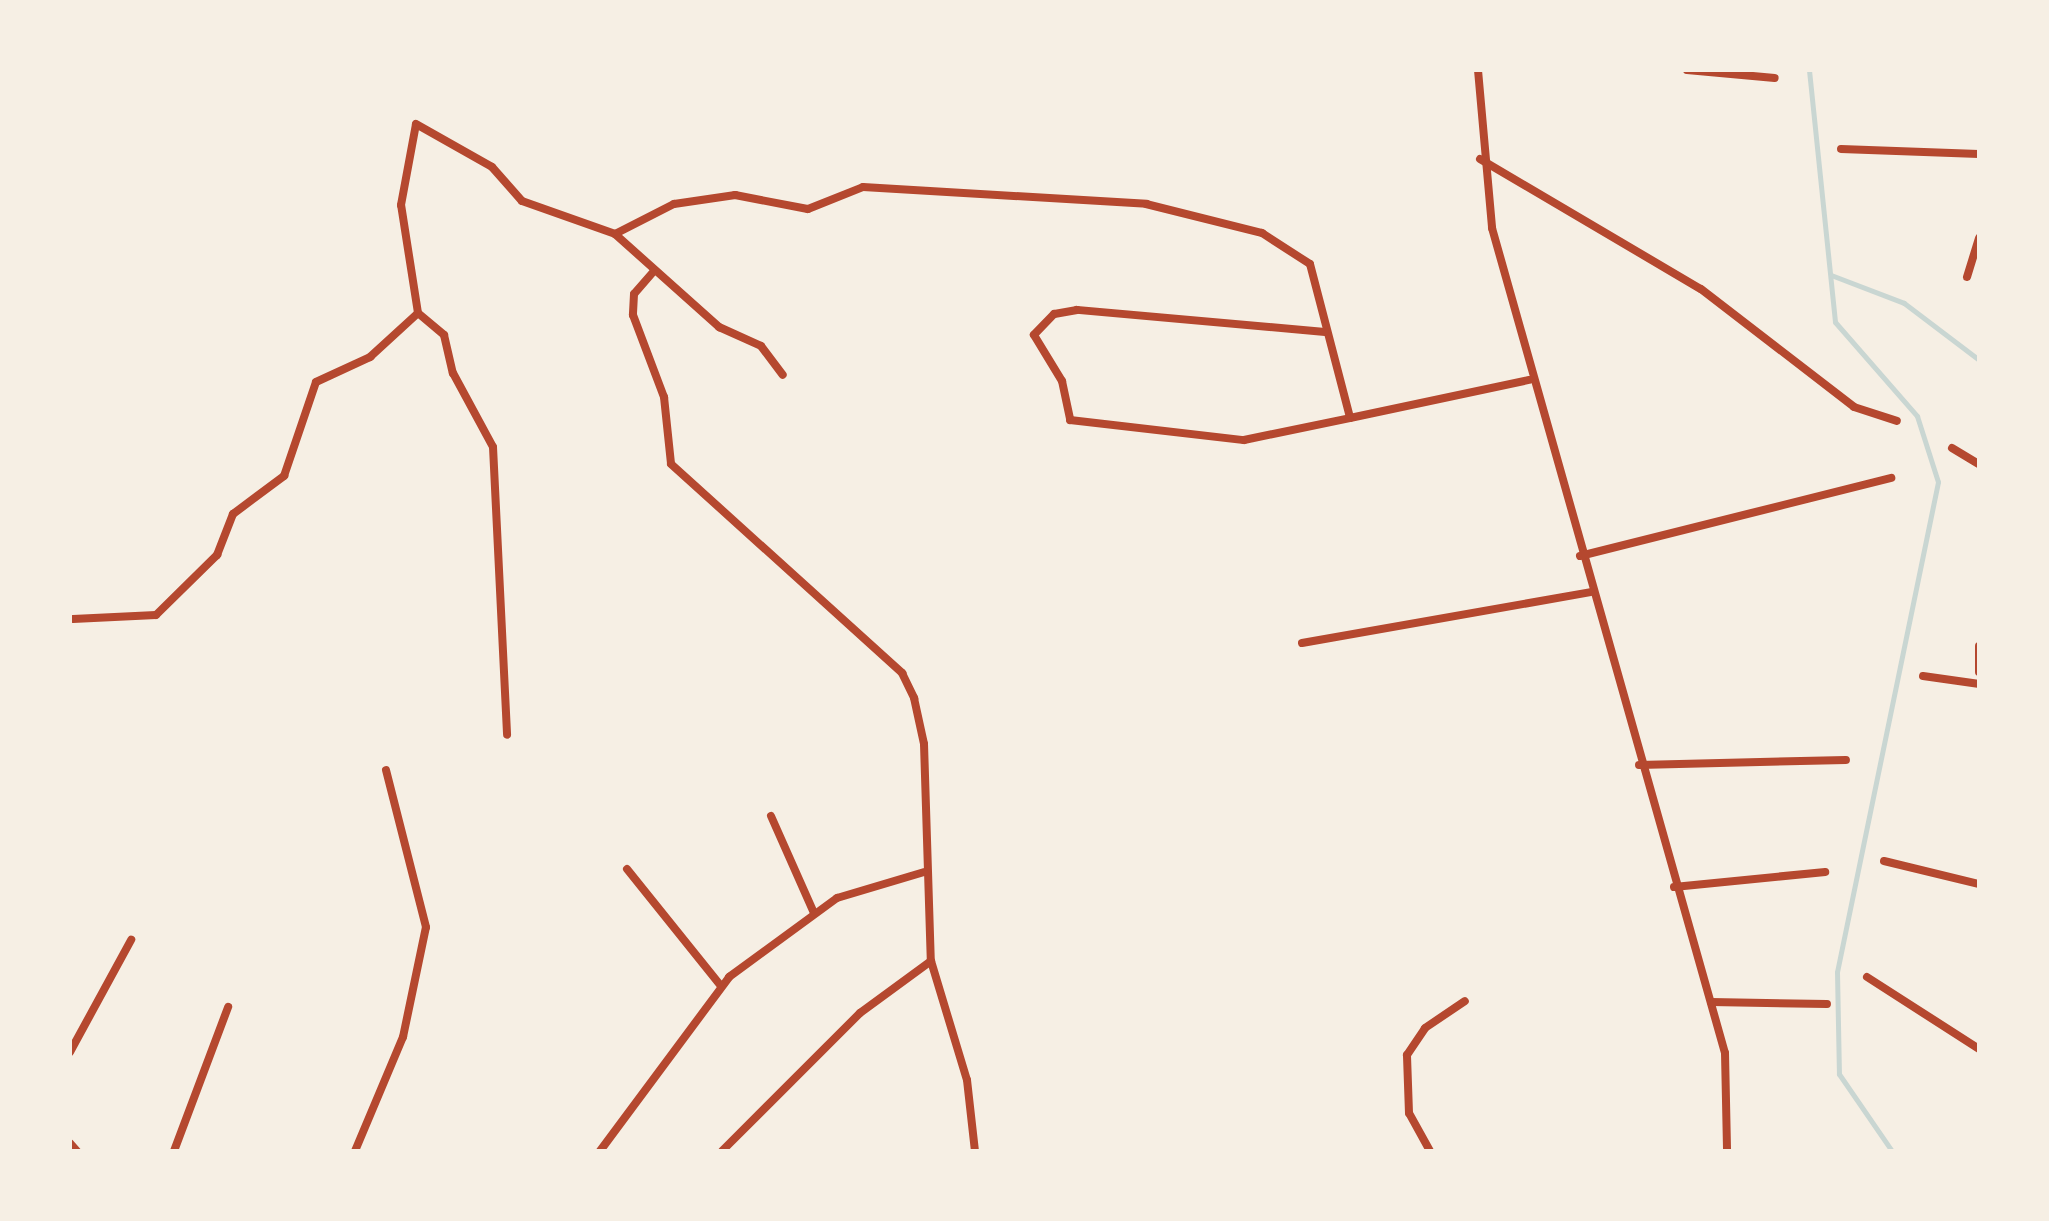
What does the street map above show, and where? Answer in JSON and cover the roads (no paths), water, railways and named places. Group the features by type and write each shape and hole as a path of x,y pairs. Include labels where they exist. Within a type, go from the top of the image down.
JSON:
{"street":[{"path":"1478,70 1480,159 1529,380 1674,887 1711,1002 1731,1098 1727,1151"},
{"path":"1688,70 1775,78"},
{"path":"507,735 493,447 444,336 418,313 401,204 416,124 492,167 522,201 615,234 720,327 761,346 783,374"},
{"path":"1840,149 1979,154"},
{"path":"1480,159 1701,289 1854,408 1897,421"},
{"path":"615,234 674,204 736,195 808,210 864,186 1146,204 1262,232 1298,251 1321,286 1324,332 1350,418"},
{"path":"1967,277 1979,238"},
{"path":"654,271 634,294 634,315 664,397 669,460 902,674 924,744 924,872 931,961 968,1080 975,1151"},
{"path":"1324,332 1077,310 1054,314 1034,335 1062,380 1070,420 1244,440 1529,380"},
{"path":"74,619 156,615 217,555 233,514 284,476 316,382 370,356 418,313"},
{"path":"1952,448 1979,464"},
{"path":"1580,556 1891,478"},
{"path":"1302,643 1591,592"},
{"path":"1979,646 1979,672"},
{"path":"1922,676 1979,684"},
{"path":"1639,765 1846,760"},
{"path":"355,1151 403,1037 426,926 386,770"},
{"path":"772,816 814,913"},
{"path":"1884,861 1979,884"},
{"path":"627,870 722,986"},
{"path":"600,1151 722,986 814,913 862,887 924,872"},
{"path":"1674,887 1825,872"},
{"path":"70,1052 132,940"},
{"path":"722,1151 860,1013 931,961"},
{"path":"1867,977 1979,1050"},
{"path":"1430,1151 1409,1113 1407,1055 1425,1028 1466,1001"},
{"path":"1711,1002 1827,1004"},
{"path":"174,1151 228,1007"},
{"path":"70,1143 77,1151"}],"waterway":[{"path":"1809,70 1835,322 1917,416 1938,482 1837,972 1839,1074 1892,1151"},
{"path":"1831,275 1904,303 1979,360"}]}
